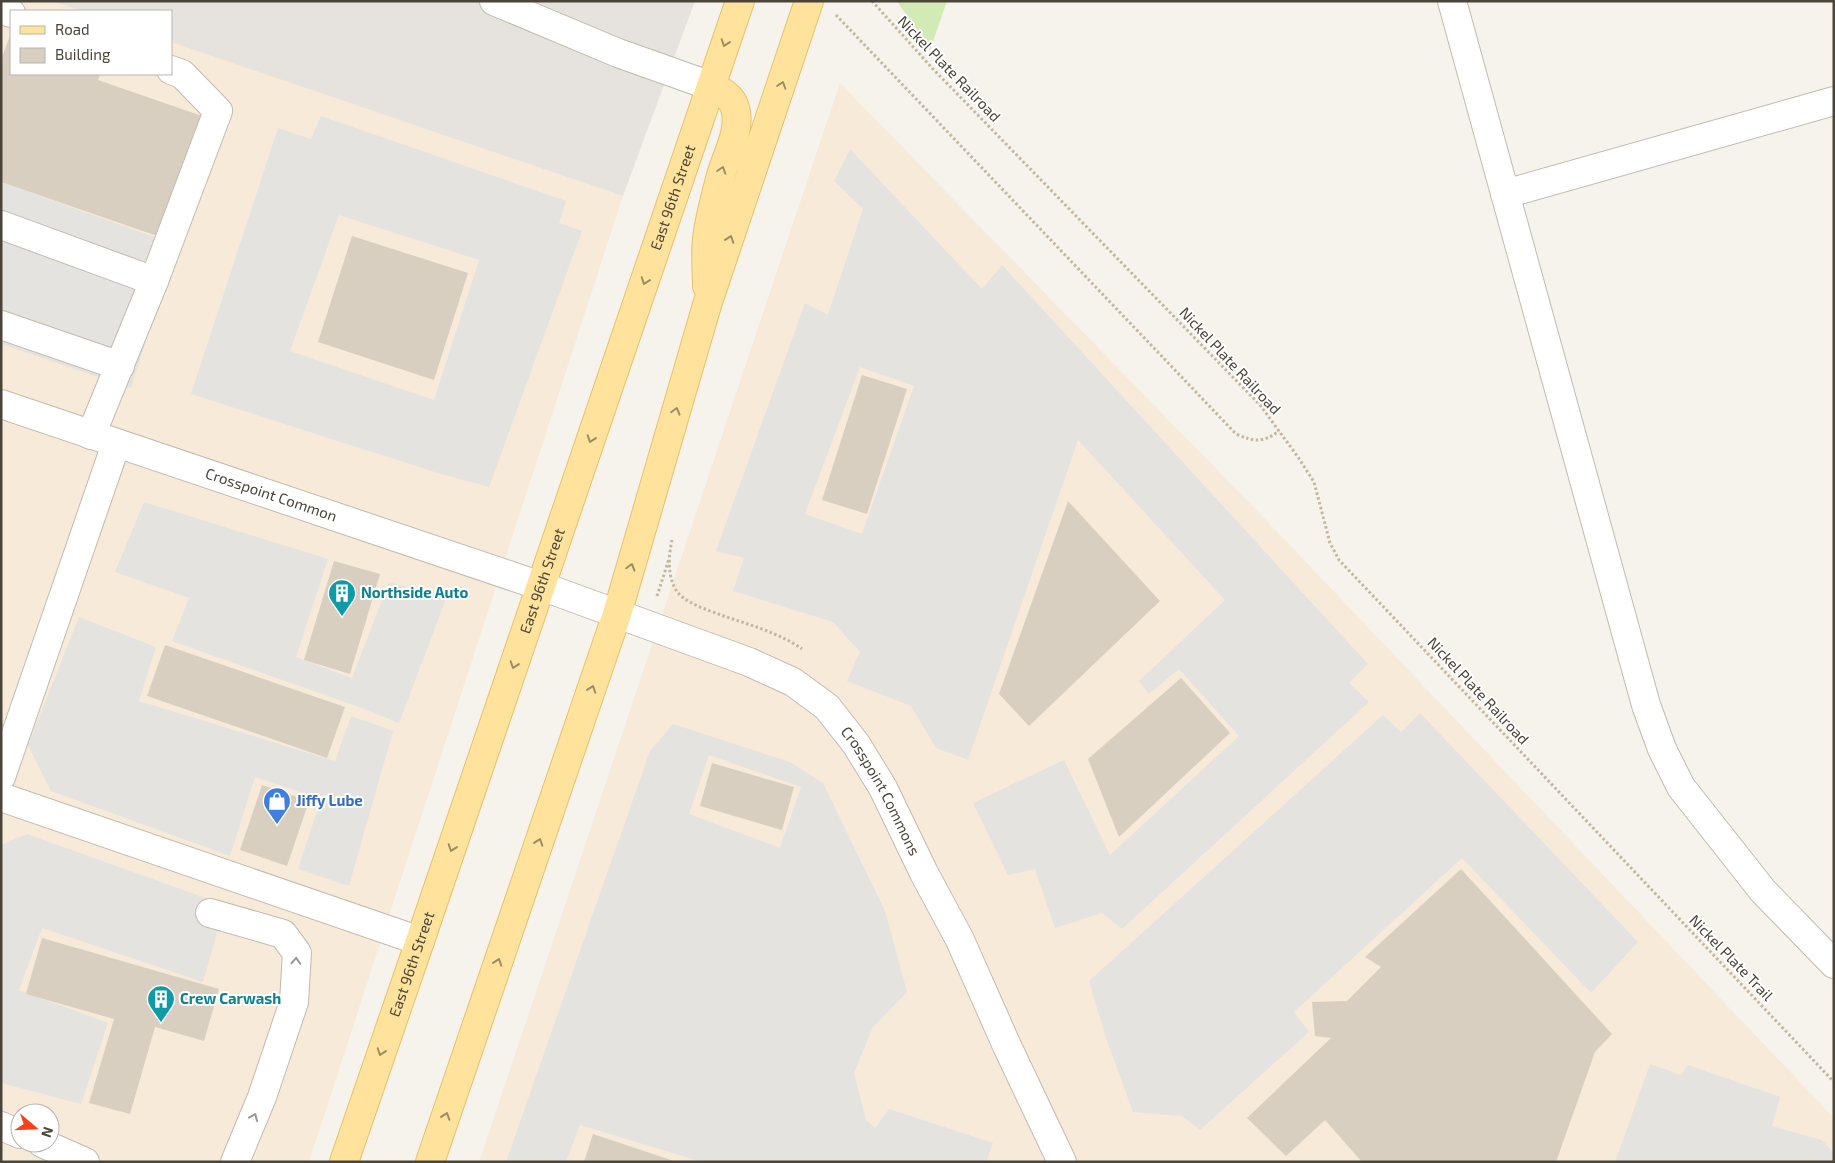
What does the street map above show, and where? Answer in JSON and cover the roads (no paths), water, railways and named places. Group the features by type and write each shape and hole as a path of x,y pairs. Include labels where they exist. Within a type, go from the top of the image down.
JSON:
{"main road":[{"name":"East 96th Street","path":"344,1162 740,1"},
{"path":"430,1162 617,614 708,305 809,1"},
{"path":"708,305 706,240 720,178 735,131 736,114 735,106 730,98 721,90 711,86"}],"street":[{"path":"494,1 618,53 711,86"},
{"path":"1452,1 1646,704 1662,749 1681,787 1692,802 1763,890 1834,964"},
{"path":"1,777 104,439 120,366 218,111 182,74 172,70"},
{"path":"1505,194 1834,101"},
{"path":"1,225 154,281"},
{"path":"1,325 120,366"},
{"name":"Crosspoint Common","path":"1,404 541,586"},
{"name":"Crosspoint Commons","path":"541,586 749,662 793,682 828,707 856,744 884,788 924,873 960,940 1007,1046 1062,1162"},
{"path":"1,797 420,941"},
{"path":"210,914 283,934 297,953 294,1002 262,1097 235,1162"},
{"path":"60,1151 85,1162"}],"place":[{"name":"Northside Auto","path":"342,617"},
{"name":"Jiffy Lube","path":"277,825"},
{"name":"Crew Carwash","path":"161,1023"}]}
